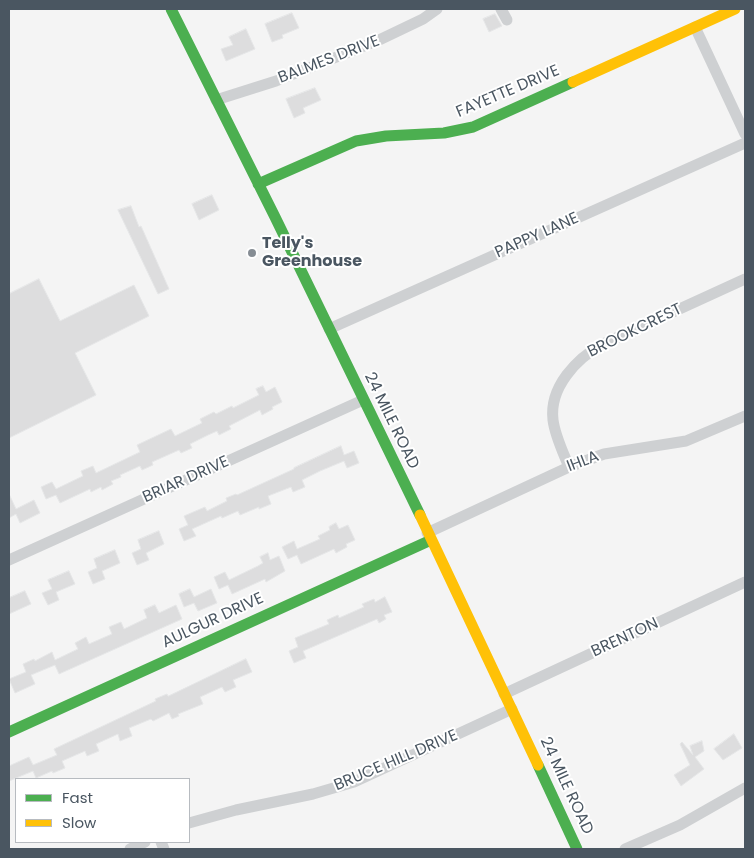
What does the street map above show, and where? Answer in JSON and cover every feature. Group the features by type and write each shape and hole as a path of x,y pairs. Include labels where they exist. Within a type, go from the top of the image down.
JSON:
{"street":[{"name":"24 MILE ROAD","path":"171,9 329,329 512,709 577,849"},
{"name":"BALMES DRIVE","path":"216,100 276,81 377,41 416,23 437,9"},
{"path":"502,9 507,20"},
{"name":"FAYETTE DRIVE","path":"258,184 369,137 387,134 449,134 473,127 735,9"},
{"path":"695,27 745,134"},
{"name":"PAPPY LANE","path":"329,329 745,143"},
{"name":"BROOKCREST","path":"570,467 555,431 552,412 563,381 574,364 588,351 745,279"},
{"name":"BRIAR DRIVE","path":"9,560 363,400"},
{"name":"IHLA","path":"429,536 570,467 611,452 702,436 745,416"},
{"name":"AULGUR DRIVE","path":"9,732 429,536"},
{"name":"BRENTON","path":"504,694 745,582"},
{"name":"BRUCE HILL DRIVE","path":"190,823 236,810 313,794 354,782 512,709"},
{"path":"625,849 696,817 745,788"},
{"path":"130,849 143,843"}],"building":[{"path":"292,13 299,28 282,35 283,38 272,42 265,24"},
{"path":"495,14 502,26 489,32 483,19"},
{"path":"246,29 255,49 226,61 221,49 233,45 229,37"},
{"path":"315,88 321,100 303,108 305,113 294,118 286,99"},
{"path":"212,195 219,210 199,220 192,204"},
{"path":"131,206 169,289 158,294 118,210"},
{"path":"39,279 60,321 134,285 149,316 75,353 96,395 9,438 9,294"},
{"path":"263,386 266,392 275,387 282,402 262,415 260,410 229,426 231,429 219,435 217,431 190,444 192,448 181,453 179,450 152,462 153,465 142,470 140,466 120,475 121,477 111,481 113,484 102,490 101,487 91,492 90,489 60,503 56,495 46,499 41,487 52,482 56,489 83,476 81,471 93,466 96,473 140,452 137,445 171,429 175,436 202,423 200,419 214,412 216,414 232,406 233,408 259,395 256,389"},
{"path":"341,446 344,455 354,451 359,463 347,468 344,461 320,471 302,480 305,487 293,492 291,487 268,496 271,504 259,509 259,507 240,515 238,511 222,518 221,516 192,529 196,536 184,541 179,529 188,525 184,516 205,507 207,511 227,501 226,498 237,495"},
{"path":"9,494 16,509 34,500 40,513 20,523 16,514 9,518"},
{"path":"336,523 339,529 348,525 355,540 346,544 347,547 336,553 334,549 301,564 297,555 288,559 282,547 294,541 297,549 320,539 318,536 330,530 329,527"},
{"path":"159,531 164,544 146,553 149,560 137,565 132,553 141,549 138,540"},
{"path":"115,550 120,563 102,571 105,579 93,584 88,572 97,568 94,559"},
{"path":"268,553 270,560 279,556 285,571 266,582 265,579 232,594 228,585 219,589 214,577 225,572 229,580 263,563 260,557"},
{"path":"69,571 75,584 56,592 59,600 48,605 42,593 52,589 48,580"},
{"path":"190,589 194,597 211,589 217,603 198,611 194,603 184,607 179,594"},
{"path":"25,591 31,604 9,614 9,598"},
{"path":"385,597 392,612 384,615 386,619 379,623 377,619 303,651 306,658 294,663 289,651 298,647 295,638 329,624 327,620 338,615 339,618 364,607 362,604 374,599 375,602"},
{"path":"155,605 159,613 176,605 182,619 59,674 55,665 31,675 35,684 15,693 9,679 26,672 23,664 34,659 35,661 52,652 55,660 78,649 75,643 86,637 89,644 112,634 109,627 121,622 124,629 147,618 144,610"},
{"path":"246,659 252,672 233,680 236,687 225,692 222,687 200,697 203,704 178,714 179,716 172,719 169,713 153,721 151,719 129,728 132,736 120,741 118,734 96,744 99,751 87,756 85,751 62,761 65,768 36,778 33,771 9,781 9,766 29,757 33,765 57,755 54,749 156,701 155,699 167,694 168,696"},
{"path":"734,734 742,748 723,760 714,749"},
{"path":"702,741 704,751 695,757 704,769 681,786 674,775 690,765 680,744 682,742 693,755 690,746"}],"traffic: fast":[{"path":"171,9 420,515"},
{"path":"258,184 356,141 386,136 444,133 473,127 573,82"},
{"path":"9,732 431,540"},
{"path":"538,765 577,849"}],"traffic: slow":[{"path":"573,82 735,9"},
{"path":"420,515 538,765"}],"place":[{"name":"Telly's Greenhouse","path":"252,253"}]}
